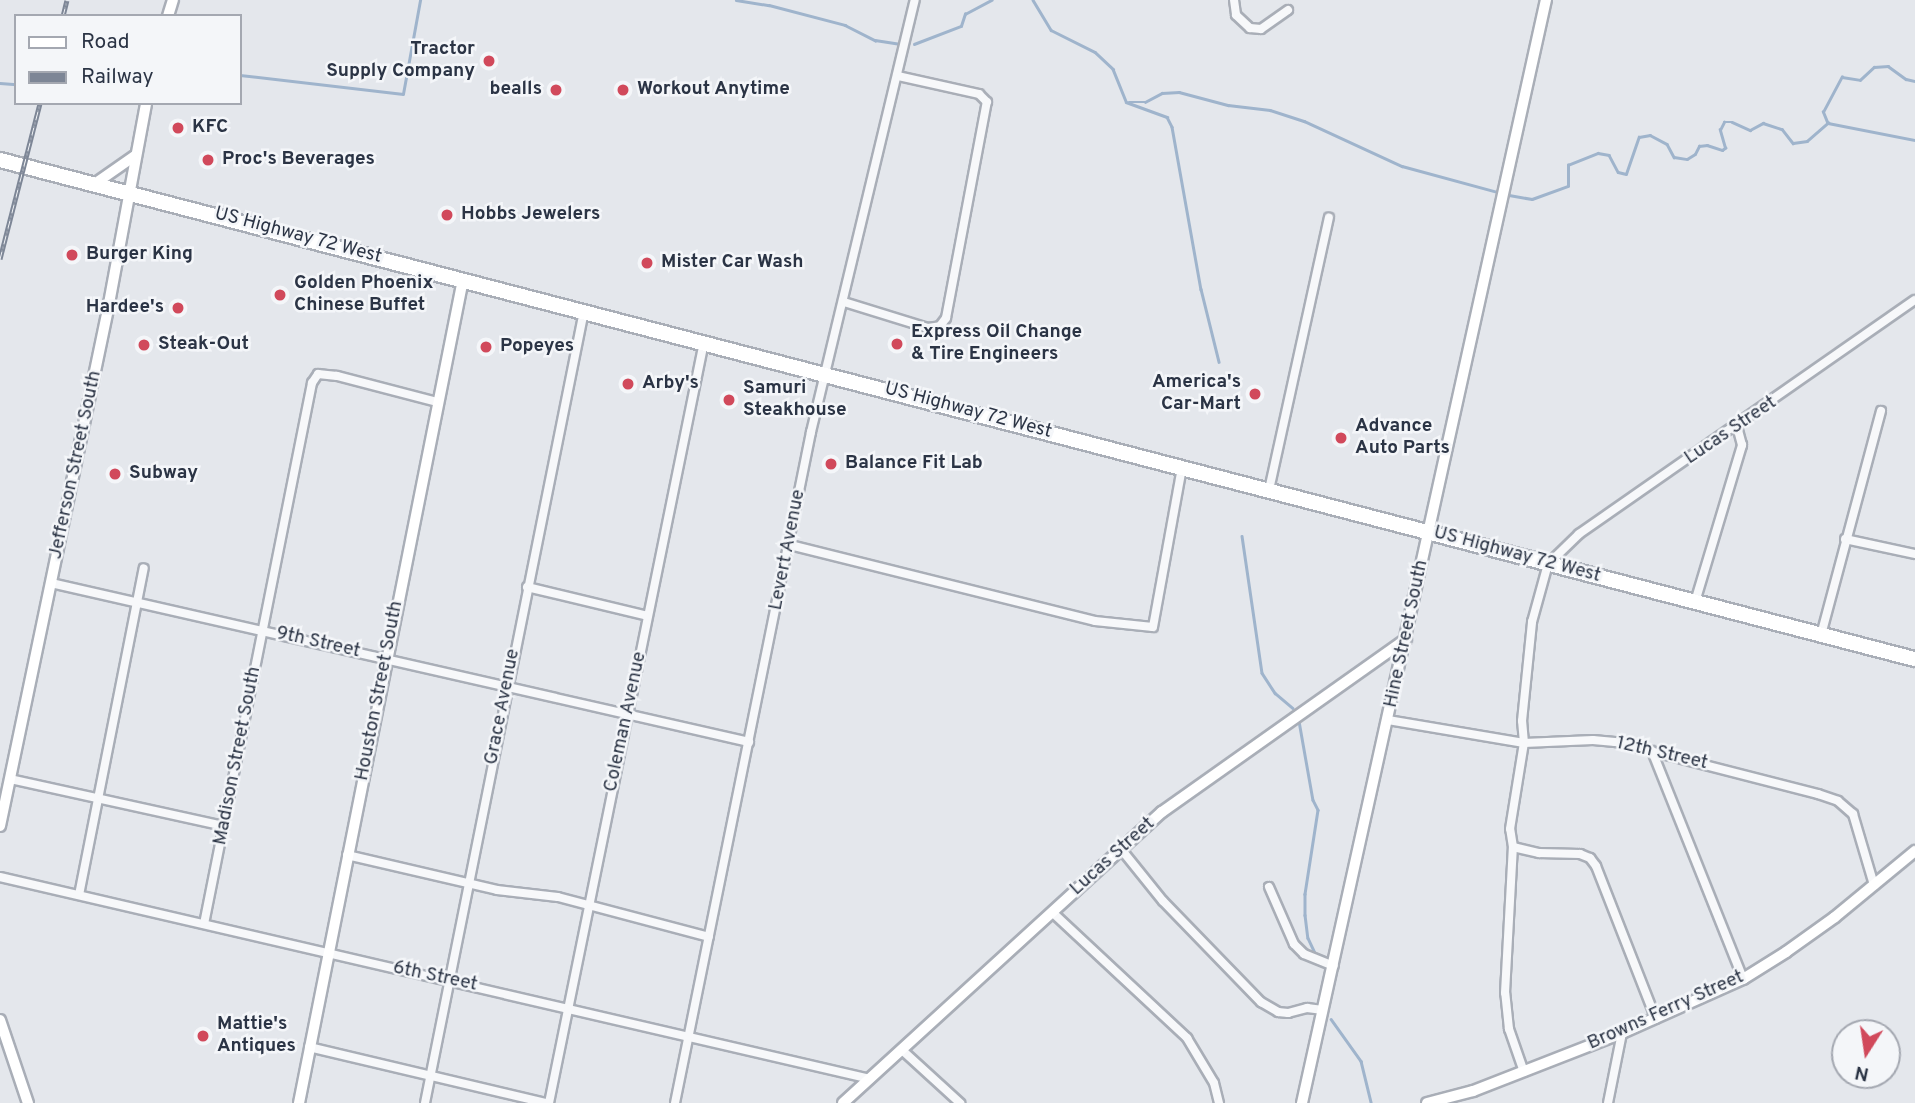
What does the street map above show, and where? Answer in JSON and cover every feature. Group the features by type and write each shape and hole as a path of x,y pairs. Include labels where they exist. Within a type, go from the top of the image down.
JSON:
{"highway":[{"name":"US Highway 72 West","path":"0,160 1915,659"}],"street":[{"name":"Levert Avenue","path":"676,1103 826,374 915,0"},
{"path":"1234,0 1236,15 1241,23 1250,28 1261,29 1288,10"},
{"name":"Hine Street South","path":"1302,1103 1546,0"},
{"path":"844,302 928,328 940,326 946,318 987,102 979,94 898,76"},
{"name":"Jefferson Street South","path":"0,826 108,309 146,105"},
{"path":"93,185 136,155"},
{"path":"1269,490 1329,218"},
{"name":"Houston Street South","path":"299,1103 463,279"},
{"name":"Lucas Street","path":"1548,564 1579,534 1915,300"},
{"name":"Grace Avenue","path":"425,1103 584,311"},
{"name":"Coleman Avenue","path":"547,1103 704,342"},
{"name":"Madison Street South","path":"204,924 312,383 318,374 337,376 437,402"},
{"path":"1821,635 1881,411"},
{"path":"1695,602 1742,445 1737,426"},
{"path":"790,545 1095,621 1153,627 1182,468"},
{"path":"1845,539 1915,554"},
{"path":"1524,1072 1509,1029 1505,993 1513,847 1511,821 1524,743 1522,721 1532,622 1548,564"},
{"path":"79,895 144,568"},
{"name":"9th Street","path":"51,583 749,742"},
{"path":"527,587 648,615"},
{"name":"Lucas Street","path":"843,1103 1121,849 1180,799 1406,639"},
{"name":"12th Street","path":"1388,720 1524,743 1593,740 1652,751 1838,801 1853,814 1874,885"},
{"path":"1652,751 1742,979"},
{"path":"10,779 224,826"},
{"path":"1513,847 1539,853 1580,854 1590,858 1596,866 1656,1019"},
{"path":"1121,849 1163,901 1261,1002 1278,1012 1323,1010"},
{"name":"Browns Ferry Street","path":"1427,1103 1473,1091 1524,1072 1656,1019 1742,979 1786,953 1915,851"},
{"path":"347,855 468,883 558,897 709,937"},
{"name":"6th Street","path":"0,877 870,1079"},
{"path":"1269,887 1294,944 1304,954 1334,966"},
{"path":"1052,912 1187,1038 1214,1083 1219,1103"},
{"path":"0,1020 28,1103"},
{"path":"1608,1103 1622,1033"},
{"path":"309,1047 431,1078 547,1103"},
{"path":"902,1050 960,1103"}],"waterway":[{"path":"242,75 403,94 420,0"},
{"path":"736,0 769,5 845,25 875,40 899,44"},
{"path":"914,44 961,26 965,14 991,0"},
{"path":"1033,0 1051,30 1095,52 1113,69 1126,102 1167,117 1172,127 1201,289 1219,362"},
{"path":"1827,122 1823,112 1842,77 1860,80 1874,67 1888,66 1906,79 1915,81"},
{"path":"0,83 14,84"},
{"path":"1129,102 1145,102 1162,93 1179,92 1228,105 1270,110 1304,121 1402,166 1498,192"},
{"path":"1509,195 1532,199 1568,186 1568,165 1598,153 1609,155 1618,172 1626,174 1639,137 1650,135 1667,144 1674,157 1687,159 1695,154 1699,146 1707,145 1722,150 1725,148 1720,130 1724,122 1732,122 1750,130 1763,123 1782,129 1793,143 1807,141 1828,123"},
{"path":"1828,123 1915,140"},
{"path":"1242,536 1262,673 1275,693 1293,708"},
{"path":"1299,721 1313,800 1318,810 1305,894 1305,915 1308,938 1315,953 1325,957"},
{"path":"1331,1019 1361,1061 1371,1102"}],"railway":[{"path":"64,14 67,0"},
{"path":"0,259 39,105"}],"place":[{"name":"Tractor Supply Company","path":"489,61"},
{"name":"bealls","path":"556,90"},
{"name":"Workout Anytime","path":"623,90"},
{"name":"KFC","path":"178,128"},
{"name":"Proc's Beverages","path":"208,160"},
{"name":"Hobbs Jewelers","path":"447,215"},
{"name":"Burger King","path":"72,255"},
{"name":"Mister Car Wash","path":"647,263"},
{"name":"Golden Phoenix Chinese Buffet","path":"280,295"},
{"name":"Hardee's","path":"178,308"},
{"name":"Express Oil Change & Tire Engineers","path":"897,344"},
{"name":"Steak-Out","path":"144,345"},
{"name":"Popeyes","path":"486,347"},
{"name":"Arby's","path":"628,384"},
{"name":"America's Car-Mart","path":"1255,394"},
{"name":"Samuri Steakhouse","path":"729,400"},
{"name":"Advance Auto Parts","path":"1341,438"},
{"name":"Balance Fit Lab","path":"831,464"},
{"name":"Subway","path":"115,474"},
{"name":"Mattie's Antiques","path":"203,1036"}]}
